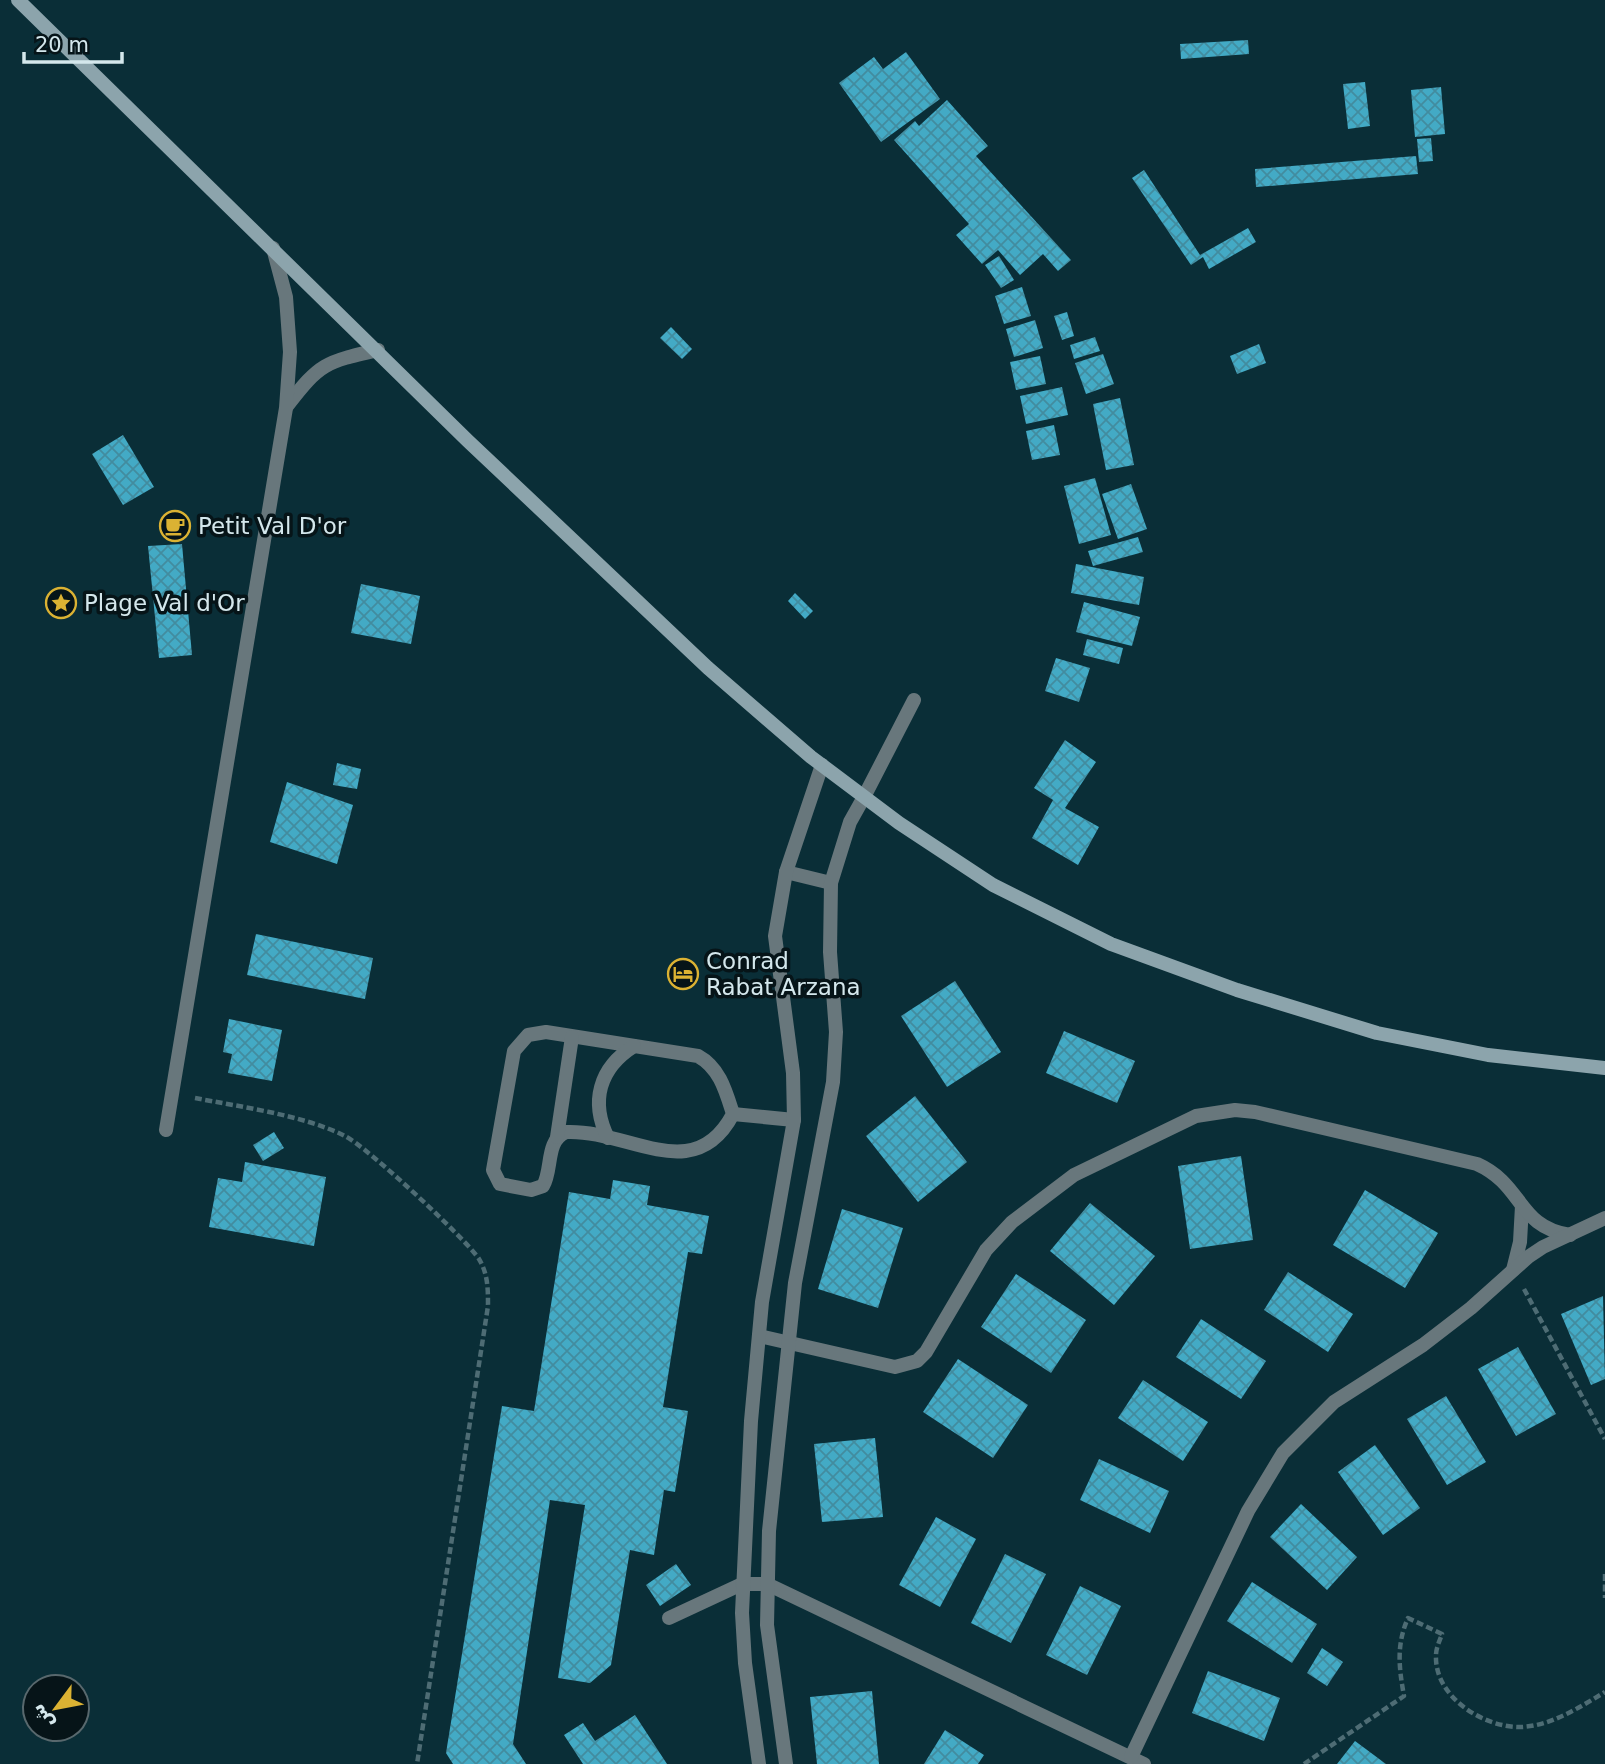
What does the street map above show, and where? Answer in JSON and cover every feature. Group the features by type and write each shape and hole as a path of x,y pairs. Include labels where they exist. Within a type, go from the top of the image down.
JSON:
{"main road":[{"path":"19,0 179,161 273,248 468,441 708,668 822,765 864,797 993,885 1111,944 1137,954 1237,990 1377,1032 1489,1055 1605,1068"}],"street":[{"path":"166,1130 286,408 290,352 286,297 273,248"},
{"path":"286,408 313,372 337,359 378,350"},
{"path":"786,1764 772,1672 767,1584 769,1531 795,1283 833,1082 836,1032 830,952 831,883 850,821 914,701"},
{"path":"759,1764 745,1662 742,1584 759,1336 794,1120 793,1073 775,936 786,872 822,765"},
{"path":"786,872 831,883"},
{"path":"572,1037 557,1137 543,1186 531,1190 496,1181 493,1170 514,1051 522,1040 538,1033 572,1037 634,1046 689,1055 706,1061 720,1078 733,1114"},
{"path":"608,1138 601,1124 599,1092 612,1063 634,1046"},
{"path":"759,1336 895,1367 917,1361 926,1352 986,1250 1041,1198 1074,1175 1176,1123 1216,1112 1255,1112 1477,1164 1504,1179 1528,1216 1547,1229 1570,1235"},
{"path":"733,1114 794,1120"},
{"path":"557,1137 571,1132 685,1153 715,1141 733,1114"},
{"path":"1513,1270 1518,1255 1522,1206"},
{"path":"668,1618 742,1584 767,1584 1138,1760 1248,1511 1283,1453 1334,1402 1423,1345 1543,1247 1605,1219"}],"path":[{"path":"172,1094 241,1107 345,1136 358,1144 470,1248 485,1273 488,1306 417,1764"},
{"path":"1513,1270 1605,1439"},
{"path":"1605,1574 1605,1598"},
{"path":"1304,1764 1404,1696 1398,1664 1401,1635 1408,1618 1442,1634 1436,1654 1438,1672 1451,1694 1473,1714 1497,1725 1523,1727 1550,1721 1605,1692"}],"building":[{"path":"1248,40 1249,54 1181,59 1180,44"},
{"path":"906,52 940,99 881,142 839,83 874,57 883,69"},
{"path":"1365,82 1370,126 1348,129 1343,84"},
{"path":"1441,87 1445,134 1415,137 1411,90"},
{"path":"947,100 988,146 976,156 1071,260 1058,271 1043,254 1020,275 998,250 982,264 956,235 969,224 894,140 915,121 919,126"},
{"path":"1431,138 1433,161 1419,162 1417,139"},
{"path":"1416,156 1418,174 1256,187 1255,169"},
{"path":"1144,170 1200,255 1248,228 1256,242 1209,269 1203,257 1191,265 1132,178"},
{"path":"999,256 1014,280 1001,288 985,265"},
{"path":"1022,287 1031,316 1004,324 995,296"},
{"path":"1067,312 1074,336 1062,340 1054,316"},
{"path":"1035,320 1043,348 1014,357 1006,329"},
{"path":"671,327 692,349 682,359 660,338"},
{"path":"1095,337 1100,351 1074,359 1070,345"},
{"path":"1259,344 1266,363 1237,374 1230,356"},
{"path":"1103,354 1114,384 1086,394 1075,363"},
{"path":"1040,356 1046,384 1016,390 1010,362"},
{"path":"1062,387 1068,415 1026,424 1020,396"},
{"path":"1120,398 1134,465 1106,470 1093,404"},
{"path":"1054,425 1060,455 1032,460 1026,431"},
{"path":"123,435 154,487 123,505 92,454"},
{"path":"1095,478 1111,535 1079,544 1064,486"},
{"path":"1131,484 1147,529 1118,539 1102,494"},
{"path":"1138,537 1143,552 1093,566 1088,551"},
{"path":"182,544 192,655 159,658 148,546"},
{"path":"1076,564 1144,577 1139,605 1071,593"},
{"path":"361,584 420,596 411,644 351,633"},
{"path":"795,593 813,611 805,619 788,601"},
{"path":"1084,602 1140,617 1132,646 1076,632"},
{"path":"1087,639 1123,648 1119,664 1083,655"},
{"path":"1056,658 1090,668 1079,702 1045,691"},
{"path":"1065,740 1096,762 1065,808 1099,827 1078,865 1032,838 1053,800 1034,788"},
{"path":"337,763 361,769 357,789 333,785"},
{"path":"287,782 353,805 337,864 270,842"},
{"path":"256,934 373,958 365,999 247,975"},
{"path":"955,981 1001,1052 947,1087 901,1016"},
{"path":"229,1019 282,1030 272,1081 228,1073 232,1054 223,1052"},
{"path":"1064,1031 1135,1061 1117,1103 1046,1073"},
{"path":"915,1096 967,1162 918,1202 866,1136"},
{"path":"274,1132 284,1148 263,1161 253,1145"},
{"path":"1241,1156 1253,1240 1190,1249 1178,1166"},
{"path":"245,1162 326,1177 314,1246 209,1227 218,1178 242,1182"},
{"path":"613,1180 650,1186 647,1205 709,1216 702,1254 688,1252 663,1407 688,1411 675,1492 664,1490 654,1555 630,1550 611,1665 590,1683 558,1678 585,1505 550,1500 513,1744 526,1764 453,1764 446,1753 502,1406 534,1411 569,1192 610,1199"},
{"path":"1365,1190 1438,1233 1405,1288 1333,1245"},
{"path":"1090,1203 1155,1256 1114,1305 1050,1251"},
{"path":"842,1209 903,1228 878,1308 818,1289"},
{"path":"1288,1272 1353,1314 1328,1352 1264,1310"},
{"path":"1016,1274 1086,1320 1051,1373 981,1327"},
{"path":"1603,1296 1605,1379 1591,1385 1561,1314"},
{"path":"1201,1319 1266,1361 1241,1399 1176,1357"},
{"path":"1518,1347 1556,1414 1516,1436 1478,1369"},
{"path":"958,1359 1028,1405 993,1458 923,1412"},
{"path":"1143,1380 1208,1422 1183,1461 1118,1418"},
{"path":"1446,1396 1486,1462 1447,1485 1407,1419"},
{"path":"875,1438 883,1517 822,1522 814,1444"},
{"path":"1375,1445 1420,1508 1383,1535 1338,1472"},
{"path":"1099,1459 1169,1491 1150,1533 1080,1500"},
{"path":"1301,1504 1357,1557 1327,1590 1270,1537"},
{"path":"936,1517 976,1539 940,1607 899,1585"},
{"path":"1005,1554 1046,1574 1011,1643 971,1623"},
{"path":"676,1564 691,1585 660,1606 646,1585"},
{"path":"1252,1582 1317,1624 1292,1663 1227,1621"},
{"path":"1080,1586 1121,1606 1087,1675 1046,1655"},
{"path":"1322,1648 1343,1662 1327,1686 1307,1673"},
{"path":"1208,1671 1280,1698 1264,1741 1192,1713"},
{"path":"872,1691 879,1764 817,1764 810,1697"},
{"path":"635,1715 667,1764 583,1764 564,1735 583,1723 595,1741"},
{"path":"945,1730 984,1755 978,1764 924,1764"},
{"path":"1355,1741 1386,1764 1337,1764"}],"place":[{"name":"Petit Val D'or","path":"175,526"},
{"name":"Plage Val d'Or","path":"61,603"},
{"name":"Conrad Rabat Arzana","path":"683,974"}]}
